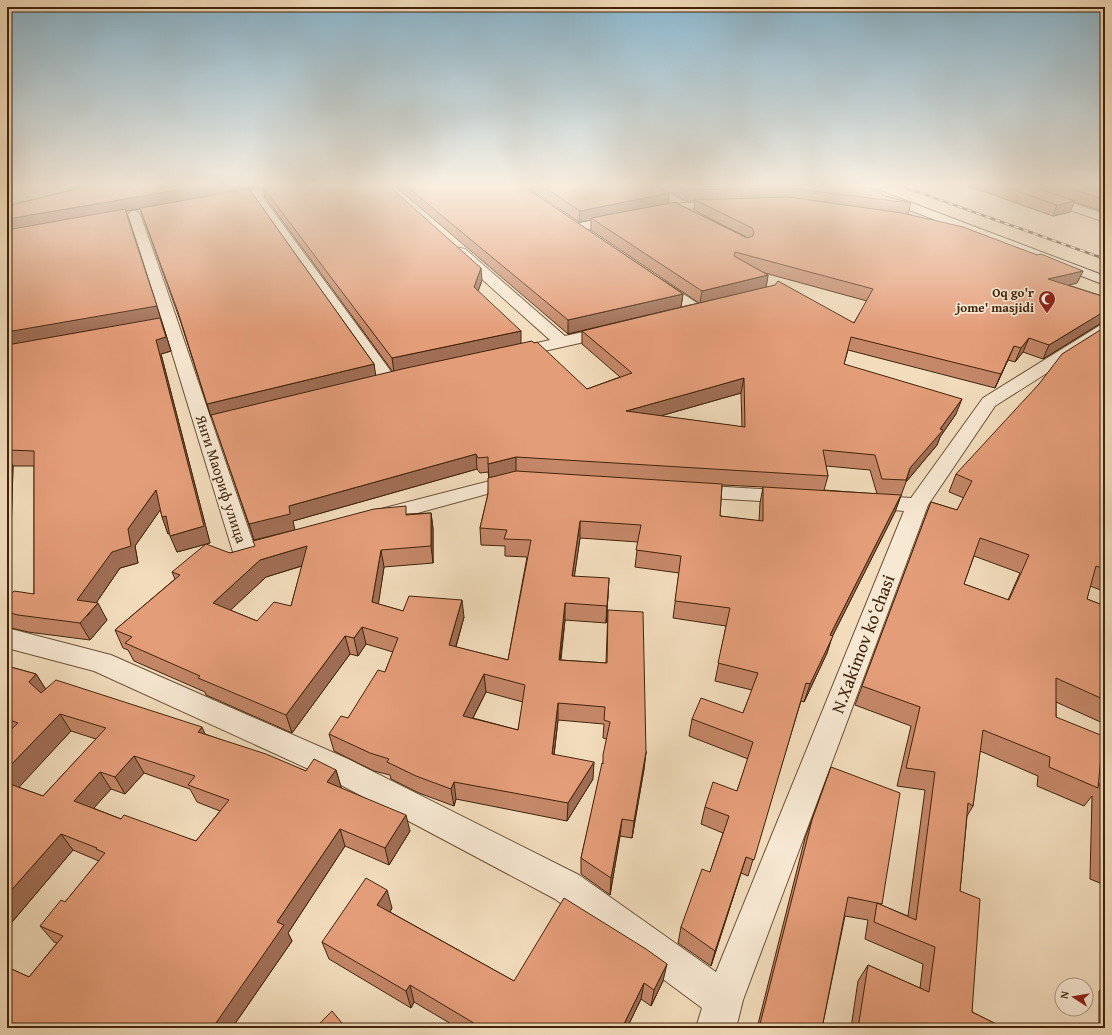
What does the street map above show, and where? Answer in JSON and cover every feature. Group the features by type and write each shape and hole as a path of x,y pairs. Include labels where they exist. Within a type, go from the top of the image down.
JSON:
{"street":[{"name":"Янги Маориф улица","path":"141,234 165,325 210,424 245,552 291,540"},
{"path":"284,234 389,381"},
{"path":"984,234 1105,281"},
{"path":"450,244 562,342"},
{"path":"646,276 704,309 676,316"},
{"path":"494,357 624,328"},
{"name":"N.Xakimov koʻchasi","path":"720,1014 917,505 989,402 1105,329"},
{"path":"359,522 516,480 532,481"},
{"path":"673,490 807,498"},
{"path":"854,501 917,505"},
{"path":"7,638 101,662 337,768 567,887 720,1014"}],"building":[{"path":"7,234 133,234 157,306 7,332"},
{"path":"150,234 281,234 374,364 207,404 178,312"},
{"path":"299,234 443,234 481,268 474,287 521,331 392,358"},
{"path":"464,234 595,234 683,294 568,320"},
{"path":"616,234 739,234 747,238 753,236 753,234 982,234 1037,255 1041,254 1083,271 1048,279 1105,297 1105,311 1049,345 1029,338 1021,348 1014,346 1001,374 851,337 844,364 962,399 940,429 943,430 910,468 906,480 882,479 875,455 823,450 828,476 516,457 488,464 488,457 478,458 476,454 289,506 290,514 249,524 211,415 402,369 532,341 534,343 537,342 587,389 632,373 582,331 775,285 778,281 854,323 873,289 735,252 734,256 768,275 702,291","holes":["744,378 745,427 626,411"]},
{"path":"160,318 166,337 156,340 204,526 170,536 166,516 162,517 156,490 128,529 131,546 112,552 77,600 98,603 80,623 18,615 7,612 7,598 14,591 34,594 34,451 7,450 7,345"},
{"path":"1105,327 1105,569 1096,566 1087,599 1105,606 1105,700 1056,678 1056,717 1103,736 1098,788 1049,767 1050,757 983,730 973,806 968,803 960,891 980,899 972,1012 1004,1028 858,1028 868,965 929,992 935,947 874,922 877,903 916,920 935,772 906,768 920,707 862,686 931,502 957,510 972,481 956,474 1039,384 1062,354","holes":["980,538 1029,555 1009,600 964,584"]},
{"path":"516,471 722,484 720,516 763,521 763,487 901,495 830,635 833,636 810,684 806,683 754,860 746,857 715,951 681,927 702,869 710,872 729,816 705,807 713,782 737,791 753,742 692,719 701,698 743,713 758,673 718,663 730,608 675,601 681,556 636,550 641,525 580,521 572,576 609,578 607,606 565,603 559,660 607,663 608,610 643,612 646,752 634,821 622,819 611,878 581,858 602,763 603,764 603,755 610,722 604,720 605,707 558,703 552,754 594,762 568,803 454,782 451,789 416,776 387,762 389,759 370,753 329,734 341,716 348,718 378,670 385,672 398,638 362,627 354,638 345,636 286,715 198,678 200,676 125,643 132,637 115,630 180,575 172,572 206,544 230,553 255,546 253,541 374,509 406,506 406,515 431,513 431,546 381,550 372,602 403,611 409,596 462,600 449,645 508,660 531,540 504,539 507,530 480,528 488,494 488,478","holes":["307,546 291,606 274,602 257,621 213,603 260,560","484,674 525,685 518,730 463,716"]},
{"path":"7,666 36,674 29,682 41,693 56,680 202,727 198,732 266,754 306,771 314,759 336,770 327,782 406,815 385,848 340,829 277,922 284,925 216,1023 220,1028 16,1028 7,1024 7,967 29,977 63,936 40,926 61,900 65,902 105,853 96,849 97,848 61,834 7,895 7,833 11,829 7,827 7,783 43,796 106,728 60,714 7,769 7,733 18,723 7,719","holes":["134,756 195,776 188,785 229,800 196,841 124,815 121,819 74,801 100,772 115,777"]},
{"path":"831,767 900,793 882,904 848,897 822,1028 759,1028 812,820"},
{"path":"366,878 387,890 377,905 514,981 564,898 646,949 667,964 654,990 644,983 622,1028 482,1028 410,985 406,991 322,942"},
{"path":"332,1011 346,1028 315,1028"}],"railway":[{"path":"1036,234 1105,259"}],"place":[{"name":"Oq go'r jome' masjidi","path":"1047,314"}]}
